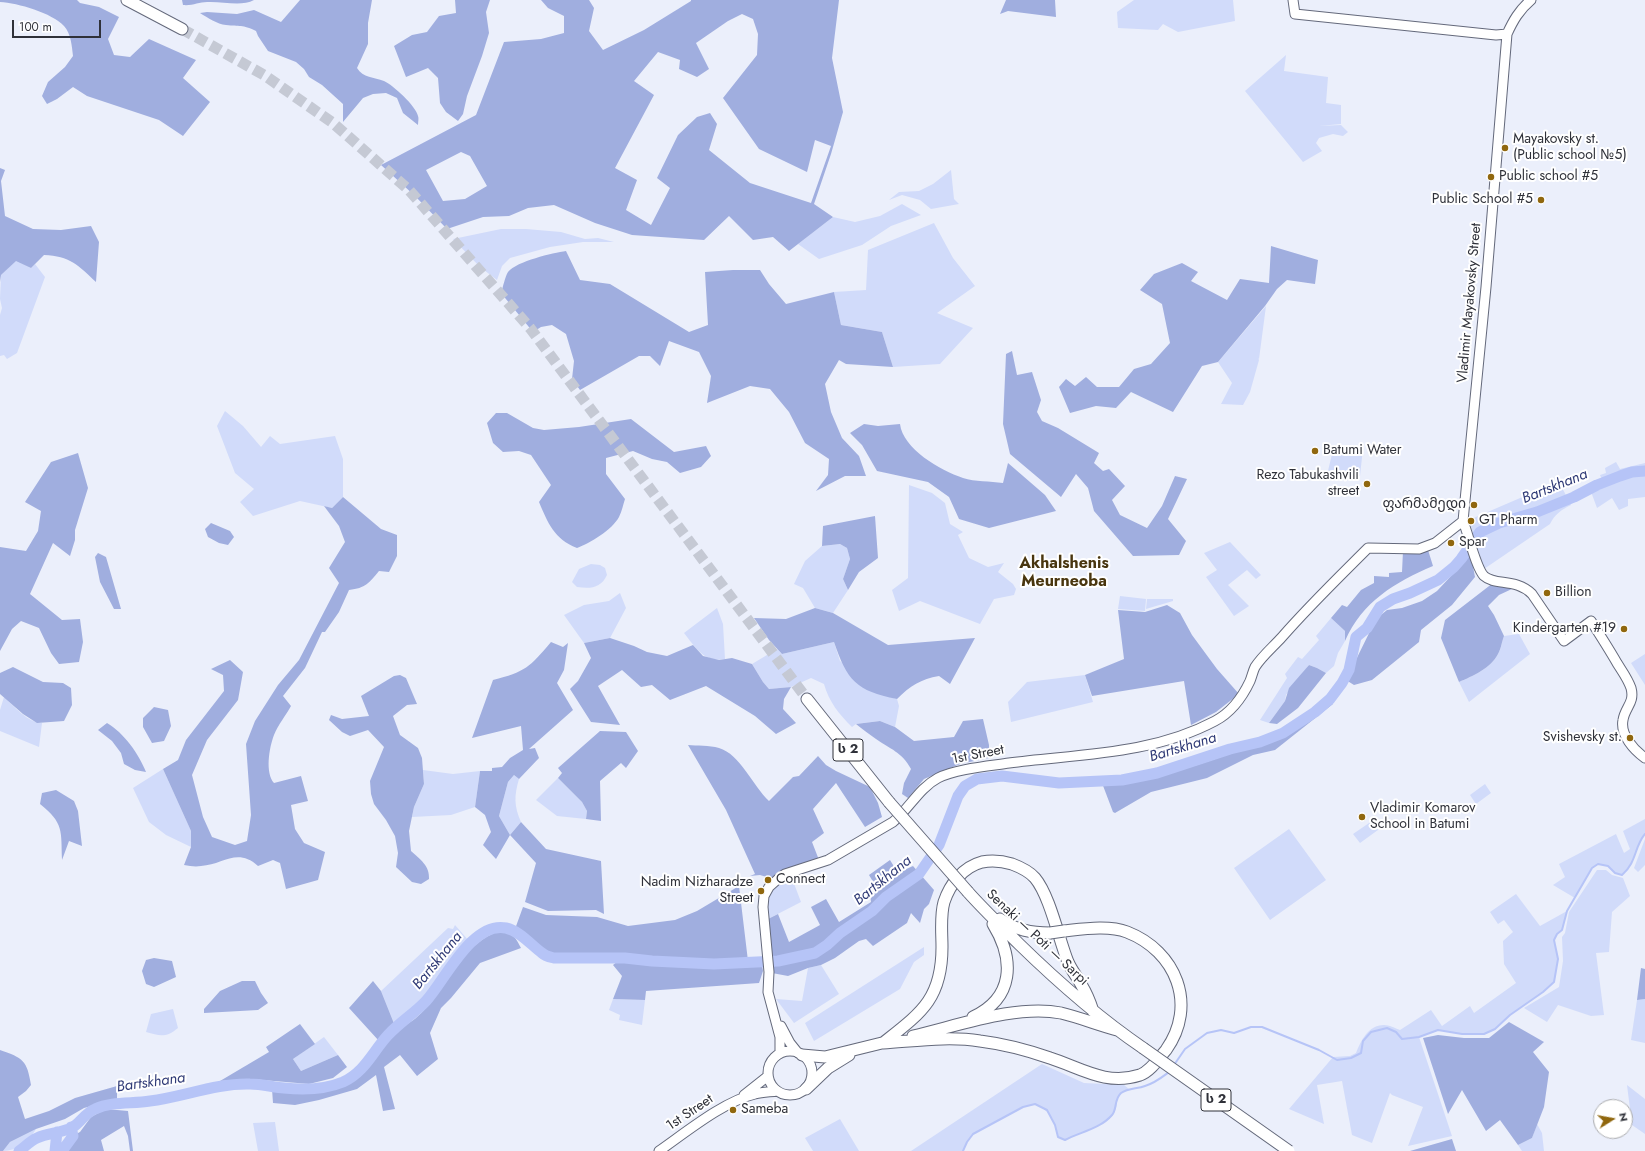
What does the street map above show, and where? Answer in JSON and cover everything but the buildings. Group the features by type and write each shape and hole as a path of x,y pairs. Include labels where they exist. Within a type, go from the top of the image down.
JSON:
{"highway":[{"path":"128,0 182,29"},
{"name":"Senaki — Poti — Sarpi","path":"807,699 889,802 968,892 986,912 1049,973 1117,1030 1289,1151"},
{"path":"883,1042 917,1017 929,1001 936,987 941,969 944,903 952,884 965,870 989,861 1002,861 1022,868 1035,878 1046,897 1068,964 1083,987 1093,1011"},
{"path":"883,1042 948,1039 979,1040 1023,1049 1056,1059 1099,1076 1112,1079 1141,1074 1152,1067 1171,1042 1179,1023 1181,1004 1177,981 1169,963 1150,944 1126,931 1097,928 1036,933 1012,927 976,901"},
{"path":"953,1026 985,1011 996,1001 1004,987 1008,975 1007,953 999,933 986,912"},
{"path":"800,1054 825,1057 858,1050 883,1042 1020,1012 1044,1011 1062,1013 1117,1030"},
{"path":"806,1089 828,1068 858,1050"}],"main road":[{"path":"1294,0 1294,14 1496,35 1507,34"},
{"name":"Vladimir Mayakovsky Street","path":"1465,525 1507,34 1517,14 1531,0"},
{"path":"1465,525 1475,557 1483,575 1491,580 1523,586 1532,594 1564,641 1591,621 1626,677 1630,687 1632,698 1623,720 1624,733 1633,749 1645,758"},
{"name":"1st Street","path":"768,992 768,948 763,907 764,896 769,887 785,874 828,860 893,822 901,816 925,787 939,778 992,766 1114,752 1172,740 1196,730 1232,710 1241,698 1255,667 1306,610 1368,548 1419,549 1435,543 1452,531 1465,525"},
{"path":"768,992 780,1037 780,1053"},
{"path":"768,992 784,1033 790,1043 809,1062 812,1071 811,1081 806,1089 798,1094 790,1096 777,1091 771,1085 768,1076 770,1063 780,1053 789,1051 800,1054"},
{"path":"738,1099 768,1076"},
{"path":"738,1099 755,1093 777,1091"},
{"name":"1st Street","path":"659,1151 723,1107 738,1099"}],"shaded area":[{"path":"0,0 77,0 80,3 99,7 119,17 108,39 114,55 130,57 149,39 196,60 183,78 210,102 183,136 159,120 87,96 73,87 57,99 47,104 42,96 48,82 65,67 73,56 71,40 68,32 59,21 43,13 16,4 0,2"},
{"path":"182,0 254,0 243,3 207,2 183,5"},
{"path":"300,0 372,0 368,23 368,44 357,68 362,74 388,83 404,96 416,112 418,125 403,113 397,98 386,93 373,94 363,98 343,122 343,104 322,85 309,77 304,69 296,62 268,51 256,31 244,27 219,23 200,13 237,14 254,10 281,22"},
{"path":"455,0 490,0 486,12 489,33 467,96 463,114 458,121 446,112 440,103 438,78 428,68 406,77 394,46 412,35 427,32 439,16 456,13"},
{"path":"541,0 589,0 594,8 589,31 603,50 644,30 691,0 839,0 832,58 843,112 814,204 833,217 789,251 773,237 753,240 729,216 704,240 632,235 595,223 554,205 528,208 509,216 483,217 447,229 415,196 381,165 476,115 504,42 541,39 564,33 564,16 548,8","holes":["742,14 753,19 758,34 757,55 723,98 759,149 807,172 815,140 831,146 811,203 750,183 709,150 717,124 710,113 697,117 678,135 657,178 670,188 651,225 626,210 637,180 615,168 654,95 634,81 658,52 680,60 679,69 697,77 709,69 696,43 728,21","461,152 470,156 487,186 465,199 443,201 426,170"]},
{"path":"1006,0 1055,0 1056,17 1008,11 1000,14"},
{"path":"1134,0 1233,0 1235,21 1178,32 1163,24 1158,30 1118,28 1117,12"},
{"path":"1286,55 1284,71 1328,77 1326,103 1341,105 1341,124 1319,126 1341,125 1348,132 1343,136 1333,134 1319,138 1316,143 1322,151 1303,162 1245,91"},
{"path":"0,168 5,170 1,181 5,216 33,229 61,230 91,226 99,242 96,282 73,262 61,257 44,255 31,268 16,261 1,275 0,282"},
{"path":"951,170 954,199 959,204 931,209 920,200 902,195 889,200 899,192 919,191 933,184"},
{"path":"902,204 921,215 891,226 862,245 819,259 798,244 833,217 855,222 880,216"},
{"path":"934,223 953,258 975,286 937,313 973,328 940,364 893,367 882,332 841,325 834,292 866,290 868,250"},
{"path":"501,229 526,229 561,232 585,239 598,238 614,242 583,242 550,247 510,258 502,266 497,280 480,267 453,239"},
{"path":"1271,246 1318,260 1315,284 1287,280 1277,289 1265,306 1218,362 1202,366 1173,412 1131,392 1116,408 1096,406 1070,413 1059,387 1066,379 1075,386 1086,377 1097,387 1119,387 1134,369 1151,364 1170,343 1162,304 1140,290 1154,274 1182,263 1198,272 1191,281 1227,300 1240,279 1269,283"},
{"path":"566,251 580,280 610,284 689,332 708,325 705,272 760,270 769,284 786,304 834,292 841,325 882,332 893,367 846,364 839,360 825,384 831,412 842,438 859,456 866,476 845,476 816,491 828,475 829,459 805,443 789,412 770,389 750,386 707,403 711,376 699,352 669,341 660,366 650,356 639,356 580,390 572,379 574,361 566,334 552,325 541,327 533,332 501,293 508,272 519,264 536,258"},
{"path":"16,260 31,268 35,264 45,277 17,353 7,359 4,355 0,356 0,315 2,308 0,299 1,275"},
{"path":"1266,306 1259,359 1258,358 1259,360 1250,392 1243,405 1221,404 1232,383 1218,362"},
{"path":"1012,351 1017,375 1032,372 1041,400 1037,412 1042,421 1058,428 1099,453 1094,463 1103,471 1109,469 1125,486 1112,500 1120,515 1147,528 1162,506 1175,476 1187,479 1168,519 1186,541 1179,555 1133,556 1094,511 1088,488 1076,474 1061,497 1010,454 1003,424 1006,354"},
{"path":"225,411 243,426 261,447 270,436 280,444 335,436 343,459 343,497 332,508 300,501 253,516 240,502 254,489 235,473 217,426"},
{"path":"496,413 507,413 533,428 544,430 579,427 631,419 674,452 706,446 711,456 701,467 680,473 667,462 652,459 633,451 606,458 606,474 625,499 622,510 616,522 611,527 588,543 577,548 557,535 546,517 539,502 551,485 531,455 519,451 503,452 493,443 487,423"},
{"path":"864,424 878,426 900,424 908,442 915,450 944,470 963,478 1003,483 1008,463 1045,495 1056,511 989,528 959,519 949,497 928,482 877,471 862,445 850,433"},
{"path":"1337,446 1363,448 1360,476 1328,471 1332,454 1336,454"},
{"path":"78,453 88,488 75,530 75,540 70,556 53,543 30,594 62,620 80,619 83,642 79,662 59,664 51,653 39,628 21,621 12,629 0,651 0,547 26,551 38,531 41,511 25,502 51,462"},
{"path":"1616,462 1620,469 1645,463 1645,497 1628,499 1628,506 1619,510 1612,498 1597,508 1590,489 1603,482 1600,475 1606,473 1605,468"},
{"path":"1557,478 1571,505 1559,513 1550,524 1484,569 1469,520 1555,483"},
{"path":"909,485 932,493 945,503 950,524 963,532 958,535 969,558 988,567 1004,563 998,572 1013,584 1016,589 1014,595 994,599 980,624 920,601 899,611 892,590 908,578"},
{"path":"343,497 381,529 397,535 397,556 389,572 379,571 367,584 359,588 349,590 339,612 325,632 322,632 305,668 283,696 291,706 272,740 269,767 271,779 274,783 301,776 308,801 291,805 295,829 304,843 325,852 318,880 286,889 280,863 273,860 258,866 243,858 237,857 209,865 184,865 191,847 191,831 163,769 178,760 186,740 224,691 223,675 211,669 230,660 243,672 238,700 207,740 192,775 203,817 212,837 235,845 247,841 251,815 246,744 255,721 278,685 299,660 339,583 329,568 345,542 339,526 324,506 332,508"},
{"path":"875,516 878,558 859,572 848,590 843,579 850,559 847,548 840,544 822,546 823,526"},
{"path":"211,523 230,531 234,537 228,545 219,543 208,537 205,529"},
{"path":"1230,542 1261,575 1256,579 1247,570 1228,585 1249,606 1234,616 1206,577 1217,570 1204,553"},
{"path":"840,544 847,548 850,559 843,579 848,590 833,613 815,608 803,588 794,584 805,561 822,546"},
{"path":"1428,550 1433,566 1393,586 1370,604 1352,627 1345,641 1345,631 1331,618 1342,605 1347,607 1361,590 1374,583 1374,576 1389,577 1389,573 1402,572 1403,551"},
{"path":"1470,551 1475,577 1452,605 1421,630 1419,642 1372,680 1354,685 1346,680 1376,619 1387,610 1402,608 1422,601 1437,591 1451,576"},
{"path":"98,553 106,557 121,609 114,609 100,582 95,557"},
{"path":"591,564 600,565 605,568 607,575 605,579 602,583 595,587 577,587 572,582 579,569"},
{"path":"1493,583 1514,588 1499,595 1488,606 1504,636 1500,650 1495,659 1486,667 1476,674 1459,682 1441,638 1445,620"},
{"path":"620,593 626,608 610,638 584,643 564,615 584,605 609,601"},
{"path":"1120,596 1146,599 1145,611 1118,609"},
{"path":"1147,599 1173,599 1173,601 1146,609"},
{"path":"1167,605 1180,613 1192,635 1217,669 1239,694 1216,712 1191,725 1184,681 1092,696 1085,675 1124,659 1118,610 1145,612"},
{"path":"717,608 723,624 725,659 718,660 711,659 701,653 684,633"},
{"path":"815,608 833,613 888,645 975,638 950,684 939,676 933,677 916,684 897,699 872,692 855,682 844,666 834,642 782,654 769,640 754,618 786,619"},
{"path":"1331,618 1345,631 1345,641 1338,653 1334,666 1326,673 1309,665 1286,695 1285,701 1269,723 1260,720 1287,678 1285,674 1298,657 1302,659 1319,640 1316,636"},
{"path":"1519,634 1530,654 1469,702 1459,682 1476,674 1495,659 1504,636"},
{"path":"610,638 647,652 667,656 693,645 703,656 719,660 732,658 752,664 769,689 791,687 784,699 783,709 796,723 776,734 755,716 706,686 670,700 652,685 641,687 622,670 598,686 620,725 591,722 570,689 578,681 591,658 584,643"},
{"path":"551,642 563,647 568,643 564,670 557,683 573,710 529,749 535,748 539,758 519,779 514,775 508,782 499,816 510,835 496,859 483,845 491,832 485,815 475,807 480,771 492,771 492,768 502,767 510,758 523,750 521,726 472,738 493,680 520,671 532,663"},
{"path":"834,642 840,661 890,697 897,699 899,706 895,727 880,721 856,724 852,727 835,707 824,684 811,678 791,687 769,689 752,664 777,649 782,654"},
{"path":"1645,654 1645,685 1631,663"},
{"path":"1309,665 1326,673 1298,708 1277,724 1269,723 1285,701 1289,688"},
{"path":"13,667 43,682 63,683 71,688 72,705 64,721 37,723 23,714 0,694 0,673"},
{"path":"400,675 406,678 417,704 407,705 393,716 400,735 418,748 422,758 424,784 414,807 409,831 411,851 424,863 429,874 429,879 421,884 412,882 396,867 398,853 395,836 386,820 374,804 371,794 370,781 384,747 368,730 350,736 342,732 329,720 331,715 342,719 369,716 361,696 394,676"},
{"path":"1085,675 1093,702 1011,722 1008,702 1027,682"},
{"path":"4,697 26,717 42,723 39,747 0,731 0,710"},
{"path":"1333,699 1333,704 1275,750 1253,755 1207,778 1151,792 1115,813 1113,812 1102,783 1119,783 1157,776 1197,765 1285,736"},
{"path":"154,707 168,710 171,726 164,741 152,743 143,727 143,718"},
{"path":"983,719 989,745 989,758 960,764 924,779 908,798 902,794 904,783 911,769 907,763 895,751 856,724 880,721 895,727 914,741 954,737 963,721"},
{"path":"107,723 119,732 130,744 146,772 135,770 124,764 121,753 112,741 98,730"},
{"path":"600,731 626,732 638,751 626,768 621,763 600,781 601,821 586,819 587,811 582,802 558,778 562,773 558,768"},
{"path":"688,745 715,747 727,751 740,763 769,801 793,777 799,776 818,756 826,765 836,771 870,787 878,803 882,817 865,827 836,783 813,809 824,833 812,842 819,860 773,879 760,875 750,876 755,874 726,810"},
{"path":"163,769 191,831 191,847 166,835 149,822 133,788"},
{"path":"423,770 453,774 480,771 475,807 451,815 412,817 414,807 424,784"},
{"path":"514,775 519,779 516,791 516,801 517,811 521,822 510,835 499,816 508,782"},
{"path":"558,778 582,802 587,811 586,819 557,816 536,800"},
{"path":"1485,784 1491,793 1476,804 1470,795"},
{"path":"56,790 74,801 78,811 82,846 69,841 62,860 60,828 48,811 40,804 42,793"},
{"path":"1645,819 1645,834 1641,839 1633,860 1622,875 1615,873 1608,866 1598,864 1592,868 1575,898 1553,885 1565,877 1559,864 1616,834 1624,853 1630,849 1623,831"},
{"path":"1372,821 1378,830 1360,843 1353,834"},
{"path":"521,822 546,849 601,861 604,914 596,910 548,911 525,902 536,863 510,835"},
{"path":"1289,829 1326,880 1270,920 1234,868"},
{"path":"1645,839 1645,865 1638,872 1634,868"},
{"path":"890,860 898,873 913,866 934,890 929,904 924,909 920,923 911,913 907,923 873,946 866,939 859,941 835,958 821,965 808,968 788,976 772,973 768,919 778,914 789,942 820,925 811,907 826,899 839,922 871,902 870,893 875,885 869,875"},
{"path":"1597,870 1606,870 1612,875 1623,878 1630,896 1612,912 1609,952 1596,953 1604,1015 1591,1016 1558,1005 1547,1022 1524,1008 1559,987 1563,961 1562,937 1565,933 1569,912"},
{"path":"790,873 801,902 768,919 764,896"},
{"path":"739,886 748,961 711,961 620,956 555,956 544,953 538,945 515,929 523,907 546,915 597,917 628,926 675,920 697,911"},
{"path":"1516,894 1540,926 1567,911 1562,930 1557,934 1554,940 1558,959 1554,982 1543,992 1510,1015 1495,1029 1484,1034 1462,1034 1438,1030 1419,1037 1452,1136 1408,1146 1423,1107 1390,1093 1372,1143 1352,1135 1342,1081 1317,1085 1324,1124 1289,1109 1333,1057 1350,1056 1356,1053 1366,1034 1374,1028 1386,1025 1400,1030 1431,1010 1442,1026 1470,1006 1474,1013 1516,983 1504,964 1503,941 1513,932 1504,920 1498,924 1490,912"},
{"path":"455,925 469,941 461,947 417,1007 395,1026 381,991 448,928 453,929"},
{"path":"496,932 509,933 514,937 521,948 480,963 441,1008 430,1033 438,1059 417,1076 400,1055 384,1067 395,1109 383,1111 376,1075 357,1089 319,1100 295,1105 273,1103 272,1089 317,1092 340,1087 350,1083 369,1065 396,1032 424,1011 462,958 478,943"},
{"path":"924,947 924,955 914,962 900,989 814,1041 805,1023"},
{"path":"154,958 172,961 176,977 154,987 146,984 142,971 146,960"},
{"path":"618,961 700,967 762,965 763,971 759,983 646,991 645,1000 613,999 622,976 613,965"},
{"path":"821,965 839,994 794,1023 776,999 802,1001 808,968"},
{"path":"1641,968 1645,969 1645,999 1637,1000"},
{"path":"242,981 255,981 268,1003 258,1010 204,1013 204,1009 220,991"},
{"path":"373,981 381,991 395,1026 379,1041 349,1008"},
{"path":"613,999 645,1000 642,1025 619,1020 620,1015 609,1010"},
{"path":"1645,999 1645,1043 1631,1040 1637,1000"},
{"path":"173,1009 178,1028 166,1035 146,1032 151,1014"},
{"path":"1509,1022 1544,1042 1533,1052 1549,1072 1544,1107 1532,1138 1518,1145 1500,1120 1486,1131 1462,1090 1448,1114 1423,1038 1438,1035 1464,1038 1489,1038"},
{"path":"300,1024 315,1044 293,1059 301,1071 338,1055 347,1067 333,1078 309,1084 251,1079 220,1081 269,1052 266,1047"},
{"path":"324,1037 338,1055 301,1071 293,1059"},
{"path":"0,1050 19,1058 23,1061 28,1070 31,1085 18,1097 25,1119 49,1111 75,1098 117,1086 117,1099 84,1108 65,1119 36,1129 10,1142 3,1151 0,1151"},
{"path":"1042,1064 1084,1083 1124,1085 1129,1089 1120,1095 1113,1115 1104,1123 1065,1140 1058,1137 1049,1113 1035,1104 1023,1107 973,1134 963,1151 911,1151"},
{"path":"1627,1085 1645,1099 1645,1134 1633,1126 1633,1099 1629,1099"},
{"path":"106,1109 128,1111 133,1151 130,1151 128,1136 124,1126 101,1140 104,1151 59,1151 66,1139 80,1132 91,1117"},
{"path":"840,1119 859,1151 813,1151 805,1138"},
{"path":"275,1122 279,1151 258,1151 253,1123"},
{"path":"1537,1124 1542,1133 1544,1151 1522,1151 1518,1145 1532,1138"},
{"path":"36,1129 30,1138 18,1147 8,1151 3,1151 10,1142"},
{"path":"1452,1139 1456,1151 1410,1151"}],"waterway":[{"name":"Bartskhana","path":"19,1151 37,1138 73,1127 86,1115 102,1106 162,1099 237,1084 254,1084 307,1089 322,1088 343,1082 357,1073 388,1035 426,1001 460,954 471,942 494,928 506,928 516,932 543,954 554,958 625,958 714,964 778,961 815,953 827,945 840,933 872,911 886,897 919,874 939,845 958,796 965,786 977,779 1002,776 1059,783 1122,780 1157,773 1230,749 1260,742 1283,733 1315,712 1330,699 1342,683 1349,670 1356,637 1367,628 1380,607 1393,599 1438,580 1454,567 1480,532 1499,523 1537,512 1620,476 1632,472 1645,471"},
{"path":"1174,1065 1185,1049 1207,1033 1221,1030 1234,1033 1251,1027 1262,1027 1319,1050 1337,1060 1351,1058 1361,1053 1363,1041 1371,1032 1387,1028 1396,1032 1402,1039 1419,1037 1438,1030 1462,1034 1484,1034 1495,1029 1510,1015 1543,992 1554,982 1558,959 1554,940 1557,934 1562,930 1567,911 1592,868 1598,864 1608,866 1615,873 1622,875 1633,860 1641,839 1645,834"},
{"path":"963,1151 973,1134 1023,1107 1035,1104 1047,1110 1055,1125 1058,1137 1065,1140 1096,1127 1107,1120 1114,1113 1117,1098 1121,1093 1152,1083 1169,1072"},
{"name":"Bartskhana","path":"62,1151 73,1136 71,1127"},
{"name":"Bartskhana","path":"55,1151 57,1132"}],"tunnel":[{"path":"182,29 264,75 333,123 409,190 530,328 807,699"}],"place":[{"name":"Mayakovsky st. (Public school №5)","path":"1505,148"},
{"name":"Public school #5","path":"1491,177"},
{"name":"Public School #5","path":"1541,200"},
{"name":"Batumi Water","path":"1315,451"},
{"name":"Rezo Tabukashvili street","path":"1367,484"},
{"name":"ფარმამედი","path":"1474,505"},
{"name":"GT Pharm","path":"1471,521"},
{"name":"Spar","path":"1451,543"},
{"name":"Billion","path":"1547,593"},
{"name":"Kindergarten #19","path":"1624,629"},
{"name":"Svishevsky st.","path":"1630,738"},
{"name":"Vladimir Komarov School in Batumi","path":"1362,817"},
{"name":"Connect","path":"768,880"},
{"name":"Nadim Nizharadze Street","path":"761,891"},
{"name":"Sameba","path":"733,1110"}],"district":[{"name":"Akhalshenis Meurneoba","path":"1064,573"}]}
